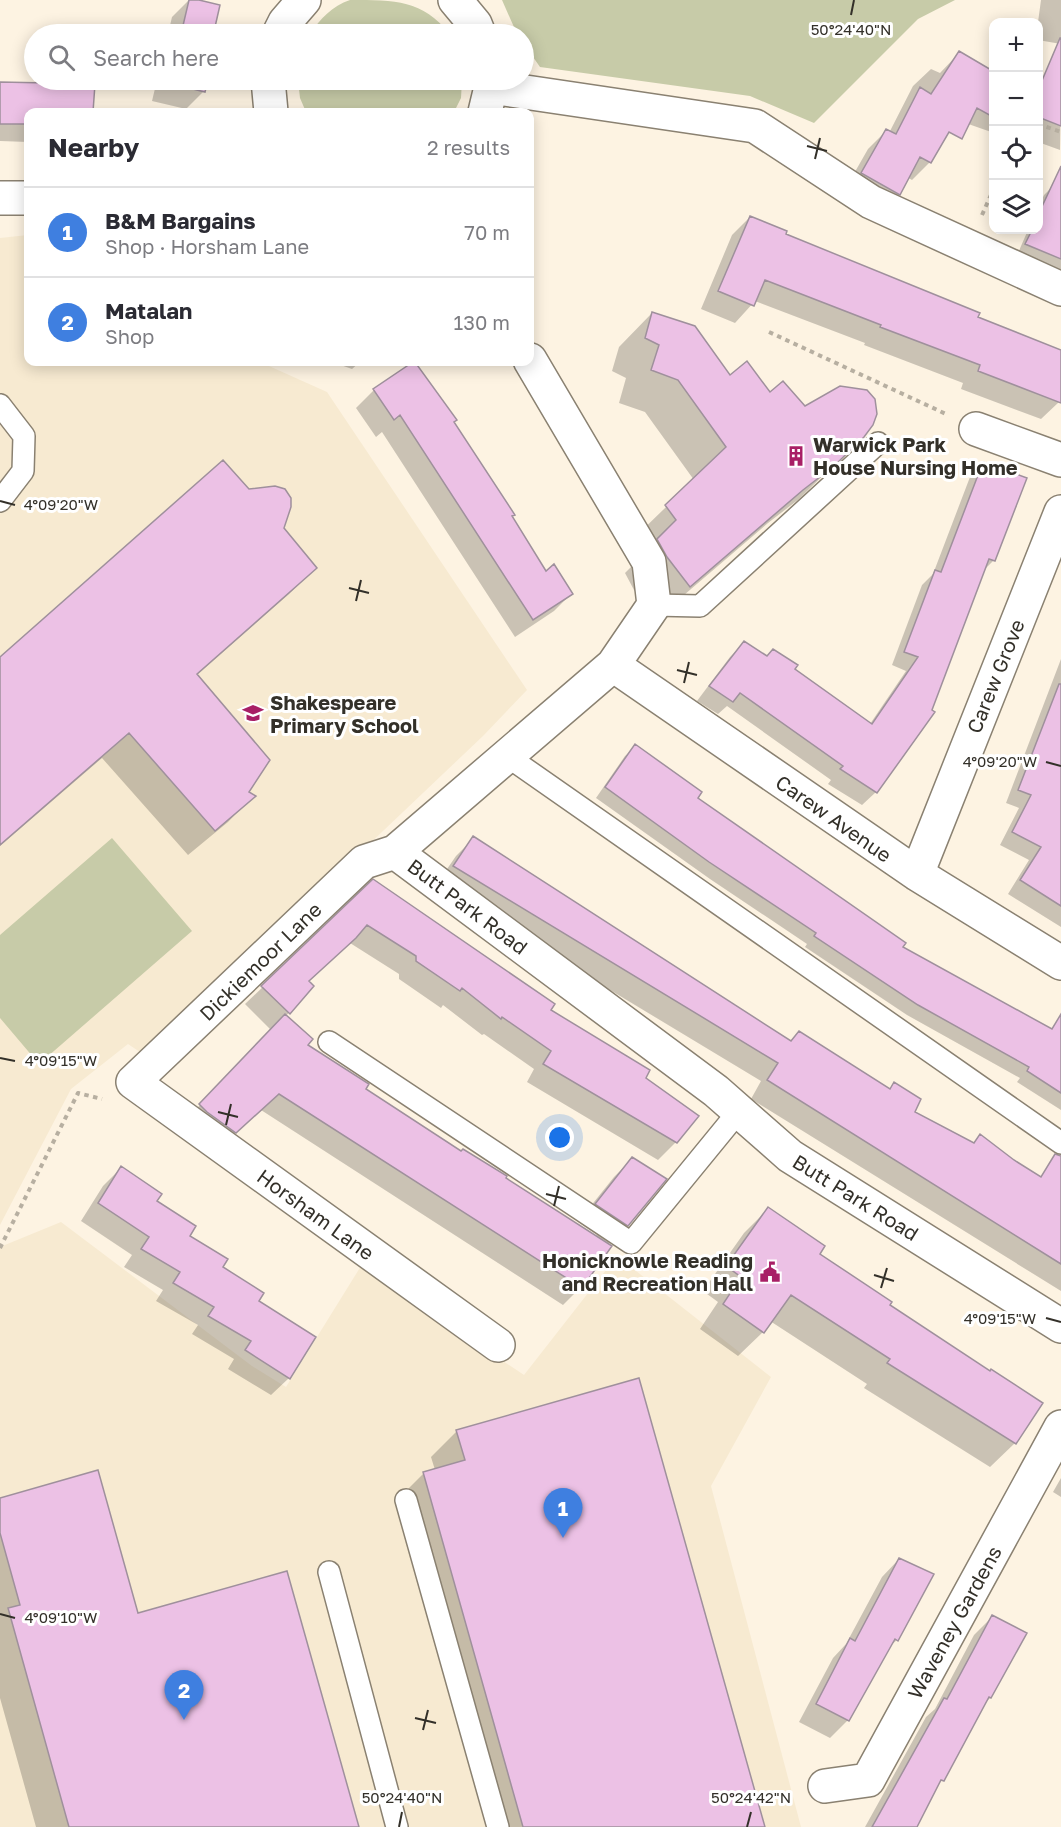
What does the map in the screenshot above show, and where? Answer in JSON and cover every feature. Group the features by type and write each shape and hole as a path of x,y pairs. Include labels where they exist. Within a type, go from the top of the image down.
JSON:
{"street":[{"path":"284,24 304,0"},
{"path":"269,90 271,108"},
{"path":"489,93 754,126 871,202 1061,289"},
{"path":"0,198 24,198"},
{"path":"534,366 650,562 654,605"},
{"path":"976,429 1061,460"},
{"name":"Carew Grove","path":"916,874 1061,512"},
{"name":"Butt Park Road","path":"654,605 613,665 395,852 716,1091 790,1156 1061,1326"},
{"name":"Carew Avenue","path":"613,665 916,874 1061,963"},
{"name":"Dickiemoor Lane","path":"133,1082 364,862 395,852"},
{"name":"Horsham Lane","path":"133,1082 498,1346"},
{"name":"Waveney Gardens","path":"825,1786 868,1780 1061,1427"}],"lane":[{"path":"0,405 24,436 23,471 0,501"},
{"path":"654,605 700,606 878,443"},
{"path":"507,756 1061,1143"},
{"path":"329,1042 631,1243 739,1111"},
{"path":"406,1500 498,1827"},
{"path":"329,1572 397,1827"}],"path":[{"path":"1043,126 1061,132"},
{"path":"769,332 976,429"},
{"path":"0,1248 78,1093 114,1102 133,1082"}],"shaded area":[{"name":"Shakespeare Primary School","path":"24,235 24,366 269,366 327,392 527,690 483,736 146,1056 128,1044 71,1089 0,1225 0,238"},
{"path":"61,1222 252,1366 286,1387 361,1266 524,1375 617,1256 771,1377 711,1486 801,1827 0,1827 0,1247"}],"green space":[{"path":"350,0 407,4 429,14 441,24 317,24 338,6"},
{"path":"502,0 955,0 918,19 814,123 750,96 540,67 534,58 534,24 513,24"},
{"path":"299,90 461,90 461,98 456,108 304,108"},
{"path":"112,838 192,931 39,1064 0,1018 0,935"}],"building":[{"path":"189,0 220,5 216,24 183,24"},
{"path":"1061,38 1061,126 1043,119 1043,78"},
{"path":"959,51 989,69 989,115 977,108 962,139 949,132 931,163 920,157 900,195 861,173 886,129 896,134 920,87 931,94"},
{"path":"0,82 24,83 24,90 95,90 93,108 24,108 24,124 0,124"},
{"path":"1061,166 1061,259 1025,244 1030,234 1043,234 1043,204"},
{"path":"750,216 787,231 786,234 980,313 978,317 1061,350 1061,403 978,371 980,365 765,280 754,306 718,291"},
{"name":"Warwick Park House Nursing Home","path":"652,312 695,326 730,375 747,361 770,392 783,381 805,406 840,386 867,390 875,399 877,414 873,425 864,437 834,466 690,587 667,557 657,539 676,520 665,505 726,447 678,380 651,370 659,345 645,338"},
{"path":"407,366 418,366 457,420 454,422 515,515 512,516 546,571 554,564 573,594 533,620 400,415 394,420 373,389"},
{"path":"223,460 249,489 275,486 285,489 291,498 291,507 284,528 317,568 197,674 270,760 249,792 256,796 215,831 129,733 0,845 0,657"},
{"path":"983,462 1027,478 995,561 989,559 932,710 935,712 877,793 840,769 843,766 740,693 733,702 709,686 744,641 767,656 773,649 798,665 795,669 872,724 918,657 904,652 935,570 941,572"},
{"path":"1059,684 1061,684 1061,906 1020,880 1041,847 1012,832 1031,795 1018,790"},
{"path":"635,744 702,792 698,798 906,943 903,947 1052,1029 1061,1014 1061,1093 1027,1071 1029,1067 918,1005 814,936 816,933 709,862 605,787"},
{"path":"473,836 791,1041 799,1031 890,1089 894,1082 921,1099 915,1112 974,1143 980,1134 1041,1177 1055,1154 1061,1156 1061,1264 767,1080 778,1063 453,866"},
{"path":"373,879 555,1004 551,1010 650,1070 646,1078 699,1116 677,1143 543,1064 551,1051 502,1017 501,1019 462,988 460,991 416,961 416,956 367,925 309,981 314,986 290,1014 261,986"},
{"path":"285,1014 313,1039 308,1045 369,1084 366,1089 461,1151 463,1149 507,1176 506,1178 612,1246 582,1288 279,1094 236,1133 207,1112 199,1104"},
{"path":"632,1157 667,1179 628,1226 595,1204"},
{"path":"121,1166 162,1194 157,1201 196,1226 190,1236 228,1259 223,1267 264,1293 259,1301 316,1337 290,1379 245,1350 251,1341 208,1316 214,1307 173,1283 180,1272 141,1249 149,1237 98,1203"},
{"path":"768,1207 825,1246 820,1254 892,1302 890,1305 1043,1403 1016,1444 887,1363 890,1359 791,1295 764,1333 723,1304 741,1277 726,1266"},
{"path":"639,1378 765,1827 523,1827 423,1472 465,1460 456,1430"},
{"path":"98,1470 138,1613 287,1571 359,1827 69,1827 8,1608 20,1605 0,1533 0,1498"},
{"path":"899,1558 934,1574 898,1641 895,1639 849,1721 816,1704 850,1638 855,1641"},
{"path":"992,1615 1027,1633 991,1698 989,1697 944,1781 941,1780 917,1827 872,1827 944,1698 947,1699"}],"place":[{"name":"Warwick Park House Nursing Home","path":"796,456"},
{"name":"Shakespeare Primary School","path":"253,713"},
{"name":"Honicknowle Reading and Recreation Hall","path":"770,1272"},
{"name":"B&M Bargains","path":"563,1538"},
{"name":"Matalan","path":"184,1720"}]}
